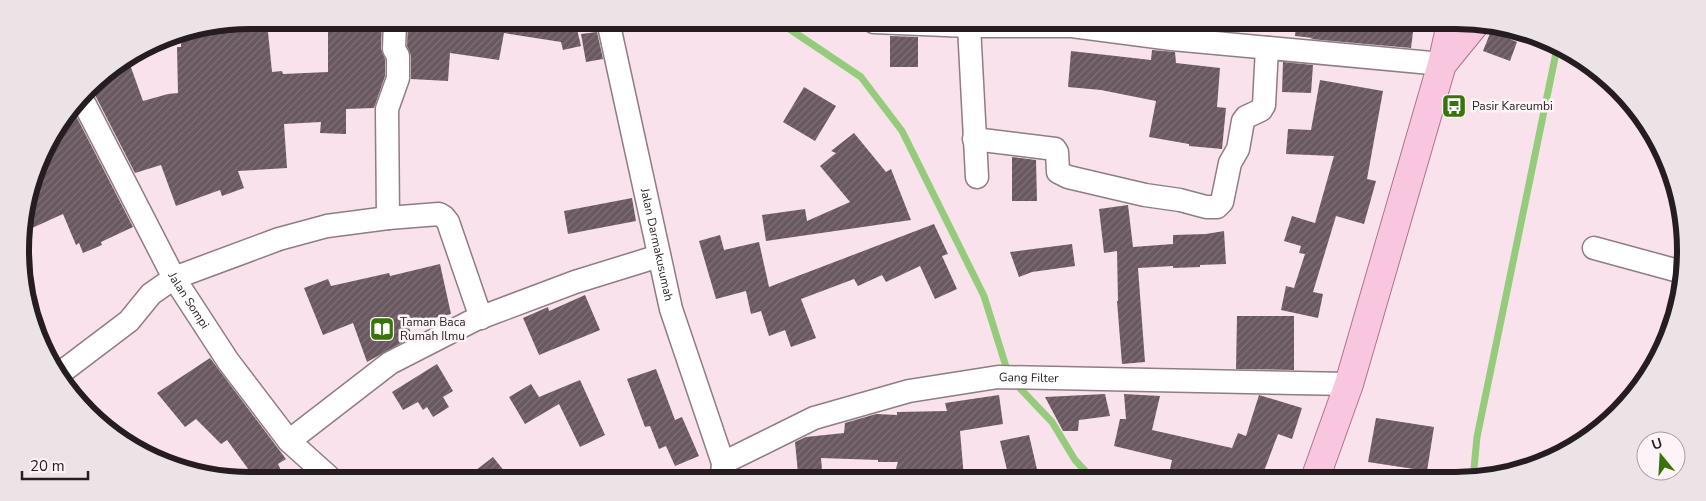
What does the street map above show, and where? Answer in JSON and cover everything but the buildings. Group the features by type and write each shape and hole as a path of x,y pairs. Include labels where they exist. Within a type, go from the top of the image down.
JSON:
{"main road":[{"path":"1318,472 1349,384 1442,64 1450,29"},
{"path":"1442,64 1471,29"}],"street":[{"path":"388,218 387,109 398,78 398,56 394,49 395,29"},
{"name":"Jalan Darmakusumah","path":"610,29 671,309 721,472"},
{"path":"969,29 977,177"},
{"path":"1133,29 1173,31 1267,48 1442,64"},
{"path":"974,139 1054,149 1057,152 1058,172 1068,177 1145,195 1180,200 1206,207 1217,207 1222,202 1230,163 1238,149 1243,121 1246,117 1261,110 1264,106 1267,48"},
{"name":"Jalan Sompi","path":"84,104 174,278 228,361 289,441 323,472"},
{"path":"64,370 129,322 151,294 174,278 279,240 326,226 388,218 439,214 444,217 448,222 481,318"},
{"path":"1594,248 1676,270"},
{"path":"289,441 390,363 481,318 575,282 659,256"},
{"name":"Gang Filter","path":"723,472 814,418 909,391 998,377 1349,384"}],"waterway":[{"path":"789,29 861,77 902,131 984,296 1008,373"},
{"path":"1474,471 1477,437 1556,53"},
{"path":"1014,382 1052,422 1075,460 1086,472"}],"place":[{"name":"Pasir Kareumbi","path":"1454,106"},
{"name":"Taman Baca Rumah Ilmu","path":"382,329"}]}
